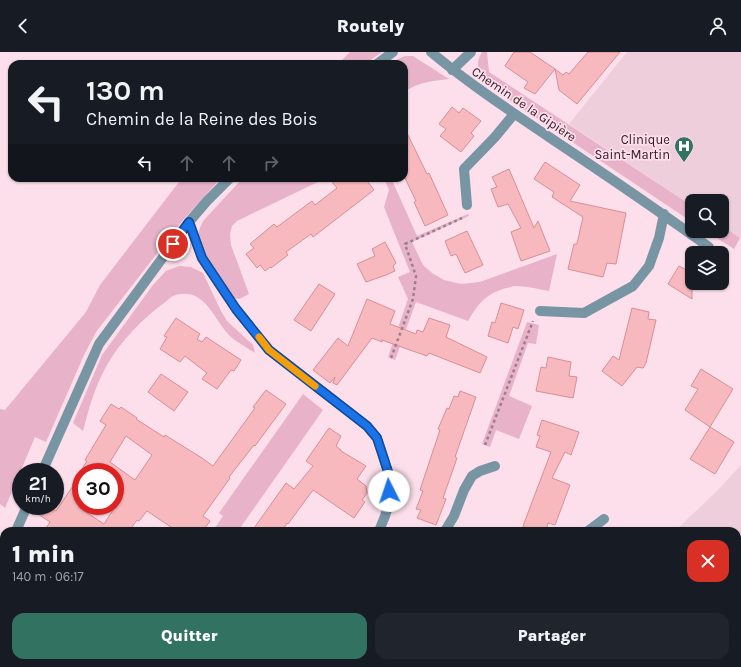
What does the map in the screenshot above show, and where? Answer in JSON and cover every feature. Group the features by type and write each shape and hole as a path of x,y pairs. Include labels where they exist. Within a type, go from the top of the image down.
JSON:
{"street":[{"path":"382,60 393,52"},
{"name":"Chemin de la Gipière","path":"431,52 452,70 514,114 664,214 708,246"},
{"path":"452,70 472,52"},
{"path":"467,205 464,169 495,137 514,114"},
{"path":"46,463 98,344 189,222 226,182"},
{"path":"540,311 584,313 633,286 649,266 659,238 664,214"},
{"path":"189,222 202,258 236,309 269,350 367,426 377,438 390,478 389,504 384,527"},
{"path":"447,527 472,476 480,471 495,466"},
{"path":"18,527 22,515"},
{"path":"593,527 604,519"}],"path":[{"path":"391,358 413,299 416,276 405,244 463,218 467,205"},
{"path":"485,446 531,323 540,311"}],"shaded area":[{"path":"350,52 382,52 371,60 342,60"},
{"path":"482,52 487,52 489,72 685,201 685,217 484,83 478,68"},
{"name":"Clinique Saint-Martin","path":"627,52 741,52 741,239 729,231 729,194 685,194 685,201 569,124"},
{"path":"405,56 413,56 449,79 431,81 408,90 408,60 397,60"},
{"path":"179,182 217,182 183,220 96,332 84,355 46,442 35,437 24,463 12,463 12,491 5,508 0,504 0,409 5,410 86,312 100,285"},
{"path":"239,182 318,182 237,221 232,226 230,234 231,245 249,294 239,299 234,298 207,259 199,243 199,230 203,221"},
{"path":"386,182 393,182 417,236 468,214 469,216 412,242 423,265 432,273 444,280 461,284 480,282 557,254 549,291 515,286 499,290 488,296 479,304 468,321 416,302 395,360 388,357 408,299 398,277 410,272 384,207 389,190"},
{"path":"729,231 740,238 734,249 717,238 729,238"},
{"path":"179,266 191,267 203,273 227,321 253,345 255,353 237,342 224,330 202,300 188,294 179,294 172,297 140,324 125,339 112,356 96,389 83,431 73,423 102,355 153,285 166,271"},
{"path":"527,322 539,325 536,344 528,343 509,396 532,406 519,439 496,430 490,447 482,444"},
{"path":"303,394 323,410 241,527 216,527 223,516 219,513"},
{"path":"741,465 741,527 679,527 719,489"}],"building":[{"path":"514,52 530,52 555,69 535,94 524,88 528,82 505,66"},
{"path":"588,52 620,52 577,104 559,90 555,69 563,75 566,72 569,74"},
{"path":"452,107 459,113 463,108 481,121 471,133 474,136 461,152 440,136 446,129 439,124"},
{"path":"408,135 427,174 429,173 448,215 425,226 414,202 416,201 407,182"},
{"path":"545,162 580,185 570,201 626,213 616,264 607,263 603,277 568,269 574,244 577,244 583,217 552,197 554,192 534,179"},
{"path":"509,169 534,228 538,221 550,251 521,261 511,232 521,228 508,204 498,207 491,189 497,187 492,177"},
{"path":"332,182 368,182 374,190 313,237 311,234 286,252 288,255 271,268 270,267 265,271 260,265 257,268 246,254 254,248 250,244 274,224 277,227 312,201 315,205 337,188"},
{"path":"467,231 483,265 465,273 456,254 451,256 445,241"},
{"path":"385,242 396,263 393,266 395,271 366,282 357,264 375,256 372,249"},
{"path":"679,266 685,269 685,290 692,290 692,299 668,284"},
{"path":"319,284 335,294 311,331 294,320"},
{"path":"367,299 395,311 390,324 416,334 417,330 423,332 429,318 450,325 446,337 487,357 480,373 429,353 427,356 382,340 382,342 372,338 337,385 333,383 335,377 330,383 313,370 338,338 348,346"},
{"path":"501,303 524,310 518,329 513,327 508,343 488,336 492,322 495,323"},
{"path":"632,308 649,312 648,319 656,320 646,363 643,368 637,367 622,386 602,371 613,356 619,360"},
{"path":"176,318 200,334 197,339 202,342 206,337 241,360 234,371 231,370 217,389 202,379 207,373 185,356 180,362 160,349 167,337 164,336"},
{"path":"548,357 571,362 569,376 577,377 573,398 536,391 541,367 546,368"},
{"path":"701,369 733,389 710,427 685,410 698,389 691,386"},
{"path":"161,374 188,392 174,411 148,392"},
{"path":"266,390 286,404 255,446 254,445 229,477 230,478 203,516 210,521 206,527 171,527 147,511 132,527 47,527 50,522 40,515 64,515 64,499 72,487 72,515 90,515 104,524 110,515 124,515 124,472 135,480 152,455 126,436 110,462 111,463 86,463 87,461 85,460 106,425 100,421 111,404 119,409 121,407 137,418 136,419 164,437 165,435 213,466 255,408 253,407"},
{"path":"460,391 476,397 455,457 457,458 443,498 446,499 436,525 417,518 421,510 416,509 423,491 420,490 440,430 438,429 447,408 449,409 454,396 458,397"},
{"path":"542,420 579,432 571,455 565,452 552,478 570,485 555,525 548,523 547,527 524,527 551,452 536,447 540,436 537,435"},
{"path":"710,427 734,442 715,474 690,459"},
{"path":"329,428 341,436 336,446 341,451 366,466 357,479 366,486 367,493 362,500 365,502 354,518 313,490 284,527 255,527 286,483 294,489 313,466 306,461"}],"slow traffic":[{"path":"259,337 269,350 315,386"}],"place":[{"name":"Clinique Saint-Martin","path":"684,163"}],"route":[{"path":"173,244 189,222 202,258 236,309 269,350 367,426 377,438 390,478 389,491"}]}
